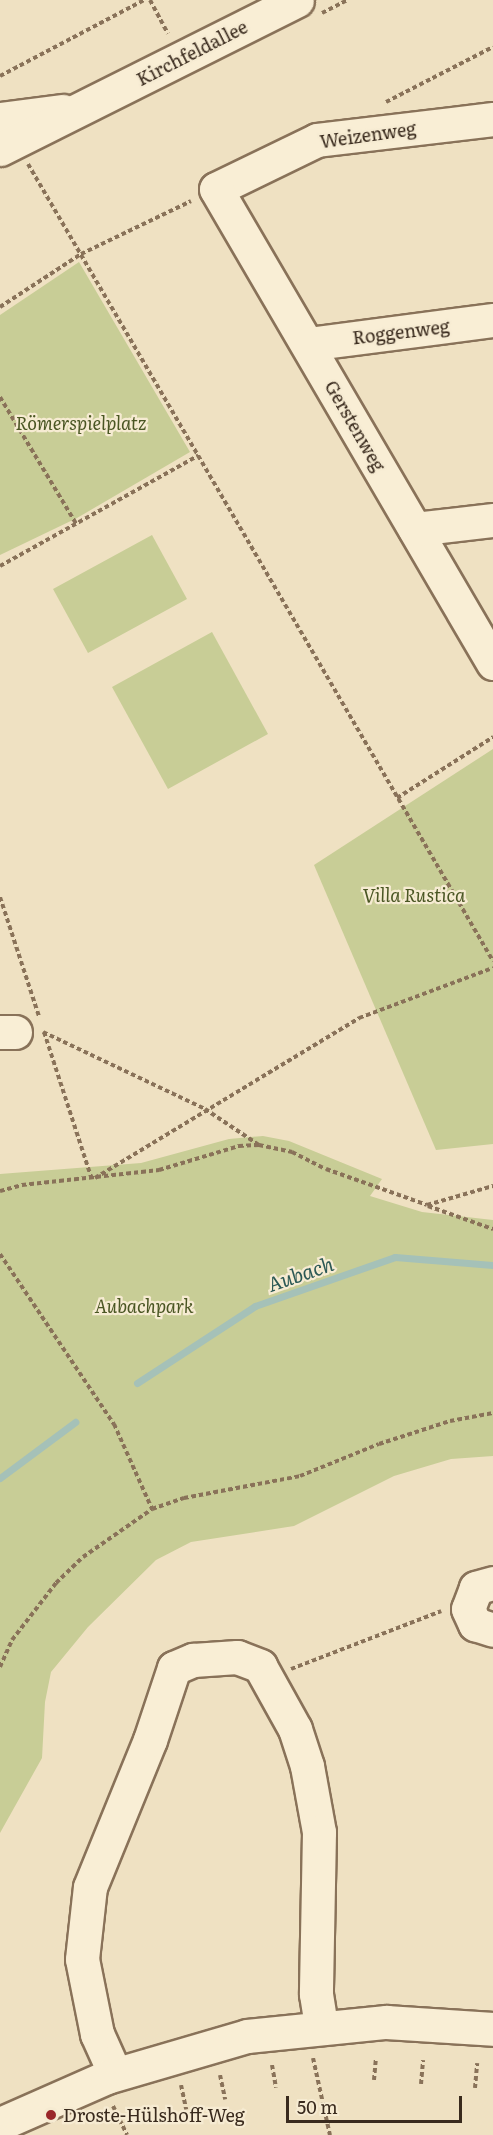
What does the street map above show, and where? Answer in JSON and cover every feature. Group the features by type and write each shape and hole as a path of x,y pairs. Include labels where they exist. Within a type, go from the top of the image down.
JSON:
{"street":[{"name":"Kirchfeldallee","path":"13,156 87,107 297,0"},
{"name":"Kirchfeldallee","path":"0,119 87,107"},
{"name":"Weizenweg","path":"216,189 317,140 493,119"},
{"name":"Gerstenweg","path":"216,189 493,663"},
{"name":"Roggenweg","path":"308,344 493,320"},
{"path":"415,530 493,520"},
{"path":"485,1630 476,1588 493,1583"},
{"path":"114,2090 97,2034 82,1959 83,1926 97,1863 150,1740 174,1668 215,1656 237,1657 260,1666 269,1678 298,1738 319,1832 316,1994 321,2026"},
{"path":"0,2124 114,2090 247,2036 321,2026 386,2022 493,2029"}],"path":[{"path":"0,76 144,0"},
{"path":"383,104 493,47"},
{"path":"13,156 81,254 493,961"},
{"path":"0,307 81,254 216,189"},
{"path":"0,397 77,525"},
{"path":"0,566 198,456"},
{"path":"397,798 493,737"},
{"path":"0,897 20,1032 92,1180"},
{"path":"92,1180 205,1109 379,1007 493,968"},
{"path":"20,1032 205,1109 259,1145"},
{"path":"0,1191 22,1185 92,1180 159,1170 239,1146 259,1145 291,1152 326,1169 493,1229"},
{"path":"427,1205 493,1186"},
{"path":"0,1254 93,1389 114,1424 152,1509"},
{"path":"0,1667 12,1640 56,1583 82,1557 152,1509 184,1498 300,1476 389,1440 450,1421 493,1413"},
{"path":"269,1678 418,1617 485,1630"},
{"path":"313,2058 330,2135"},
{"path":"374,2080 376,2058"},
{"path":"421,2084 423,2060"},
{"path":"475,2088 477,2063"},
{"path":"272,2066 276,2088"},
{"path":"220,2075 225,2099"},
{"path":"181,2085 186,2109"},
{"path":"114,2090 127,2135"}],"green space":[{"name":"Römerspielplatz","path":"79,262 190,452 77,518 0,555 0,315"},
{"path":"152,535 187,599 88,653 53,589"},
{"path":"212,632 268,734 168,789 112,687"},
{"name":"Villa Rustica","path":"493,749 493,1144 436,1150 314,865"},
{"name":"Aubachpark","path":"263,1136 289,1141 382,1179 370,1196 422,1212 493,1220 493,1456 451,1459 394,1476 294,1526 191,1542 156,1560 88,1627 51,1672 45,1702 42,1758 0,1833 0,1174 141,1163 229,1139"}],"waterway":[{"name":"Aubach","path":"137,1383 255,1306 395,1257 493,1265"},
{"name":"Aubach","path":"0,1478 75,1422"}],"place":[{"name":"Droste-Hülshoff-Weg","path":"51,2115"}]}
